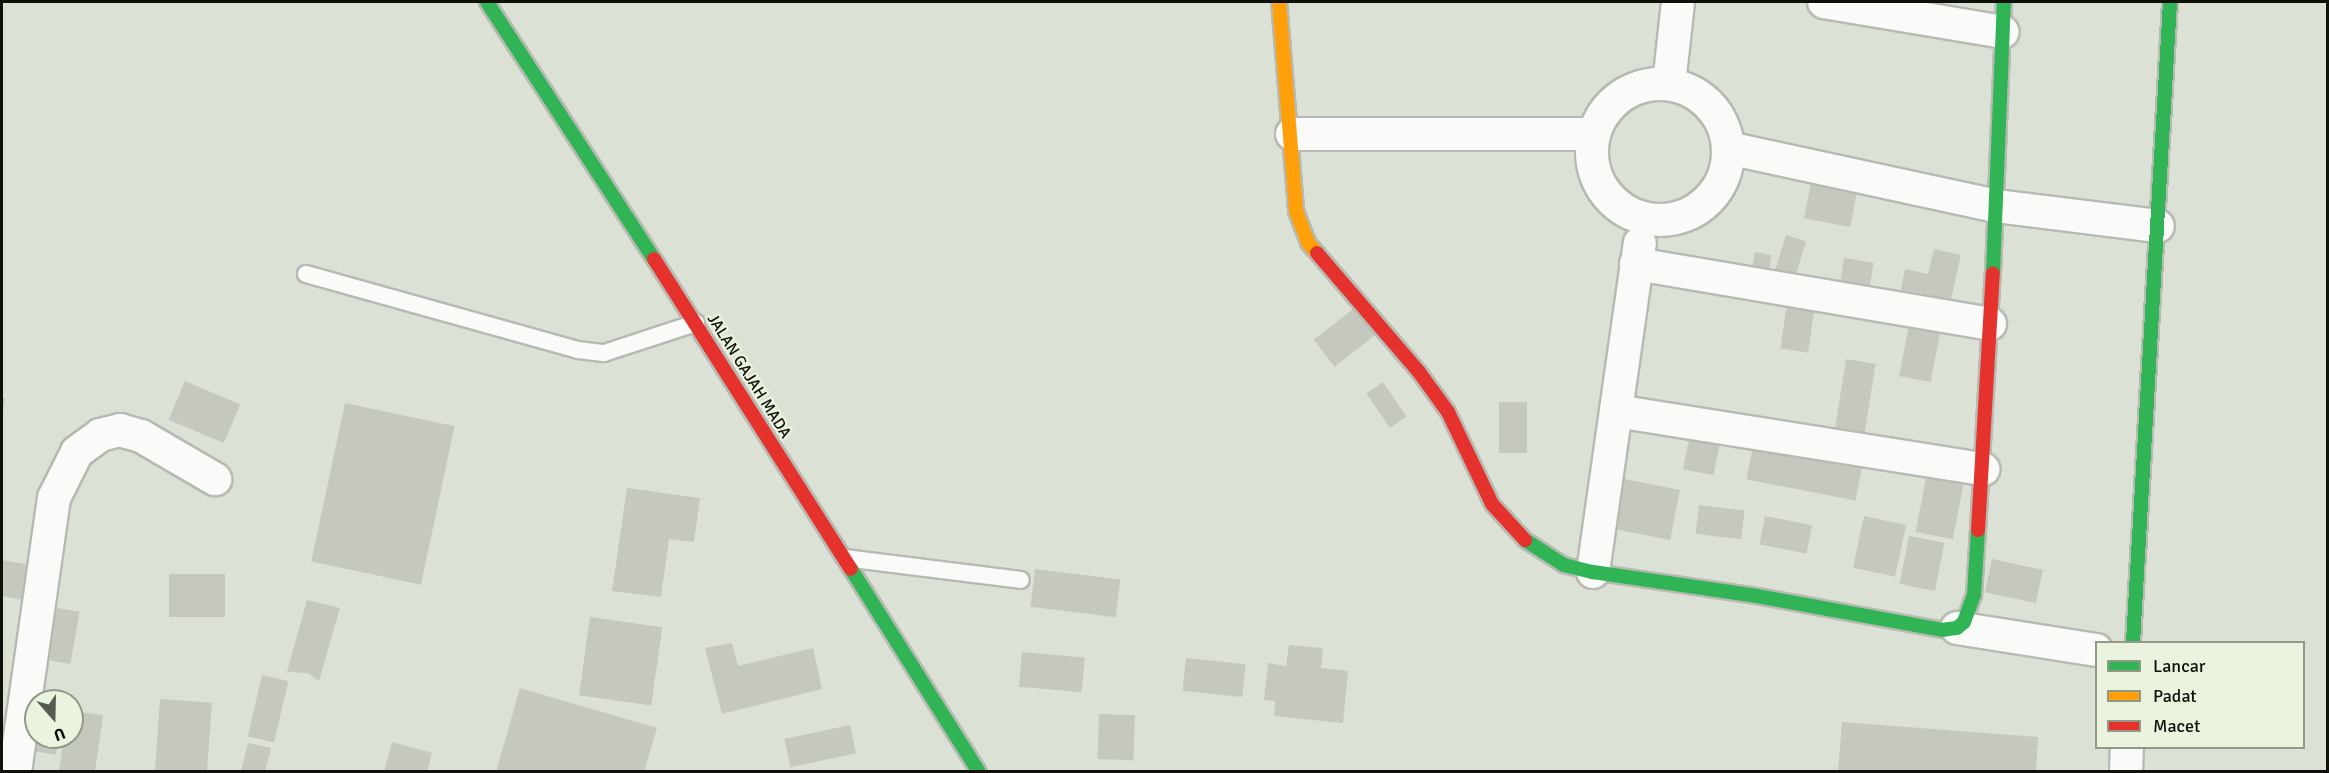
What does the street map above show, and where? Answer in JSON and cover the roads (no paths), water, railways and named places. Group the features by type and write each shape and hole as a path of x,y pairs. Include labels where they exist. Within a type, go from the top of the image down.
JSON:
{"street":[{"name":"JALAN GAJAH MADA","path":"487,2 696,323 979,771"},
{"path":"1279,2 1292,134 1296,211 1308,243 1419,372 1448,412 1492,504 1520,537 1564,565 1593,572 1757,596 1918,627 1957,628 2095,650"},
{"path":"1669,84 1678,2"},
{"path":"1824,2 2003,32"},
{"path":"1957,628 1964,622 1974,595 1997,206 2004,2"},
{"path":"2133,641 2170,2"},
{"path":"1669,84 1692,91 1710,105 1723,125 1728,148 1724,179 1705,204 1676,219 1645,219 1619,208 1601,188 1592,162 1593,134 1604,112 1622,95 1645,85 1669,84"},
{"path":"1292,134 1593,134"},
{"path":"1728,148 1997,206 2158,226"},
{"path":"1593,572 1636,264 1645,219"},
{"path":"1636,264 1990,324"},
{"path":"1616,411 1983,469"},
{"path":"15,771 54,498 77,452 100,435 120,430 141,436 215,479"}],"lane":[{"path":"306,274 578,350 604,353 696,323"},
{"path":"845,558 1021,580"}]}
